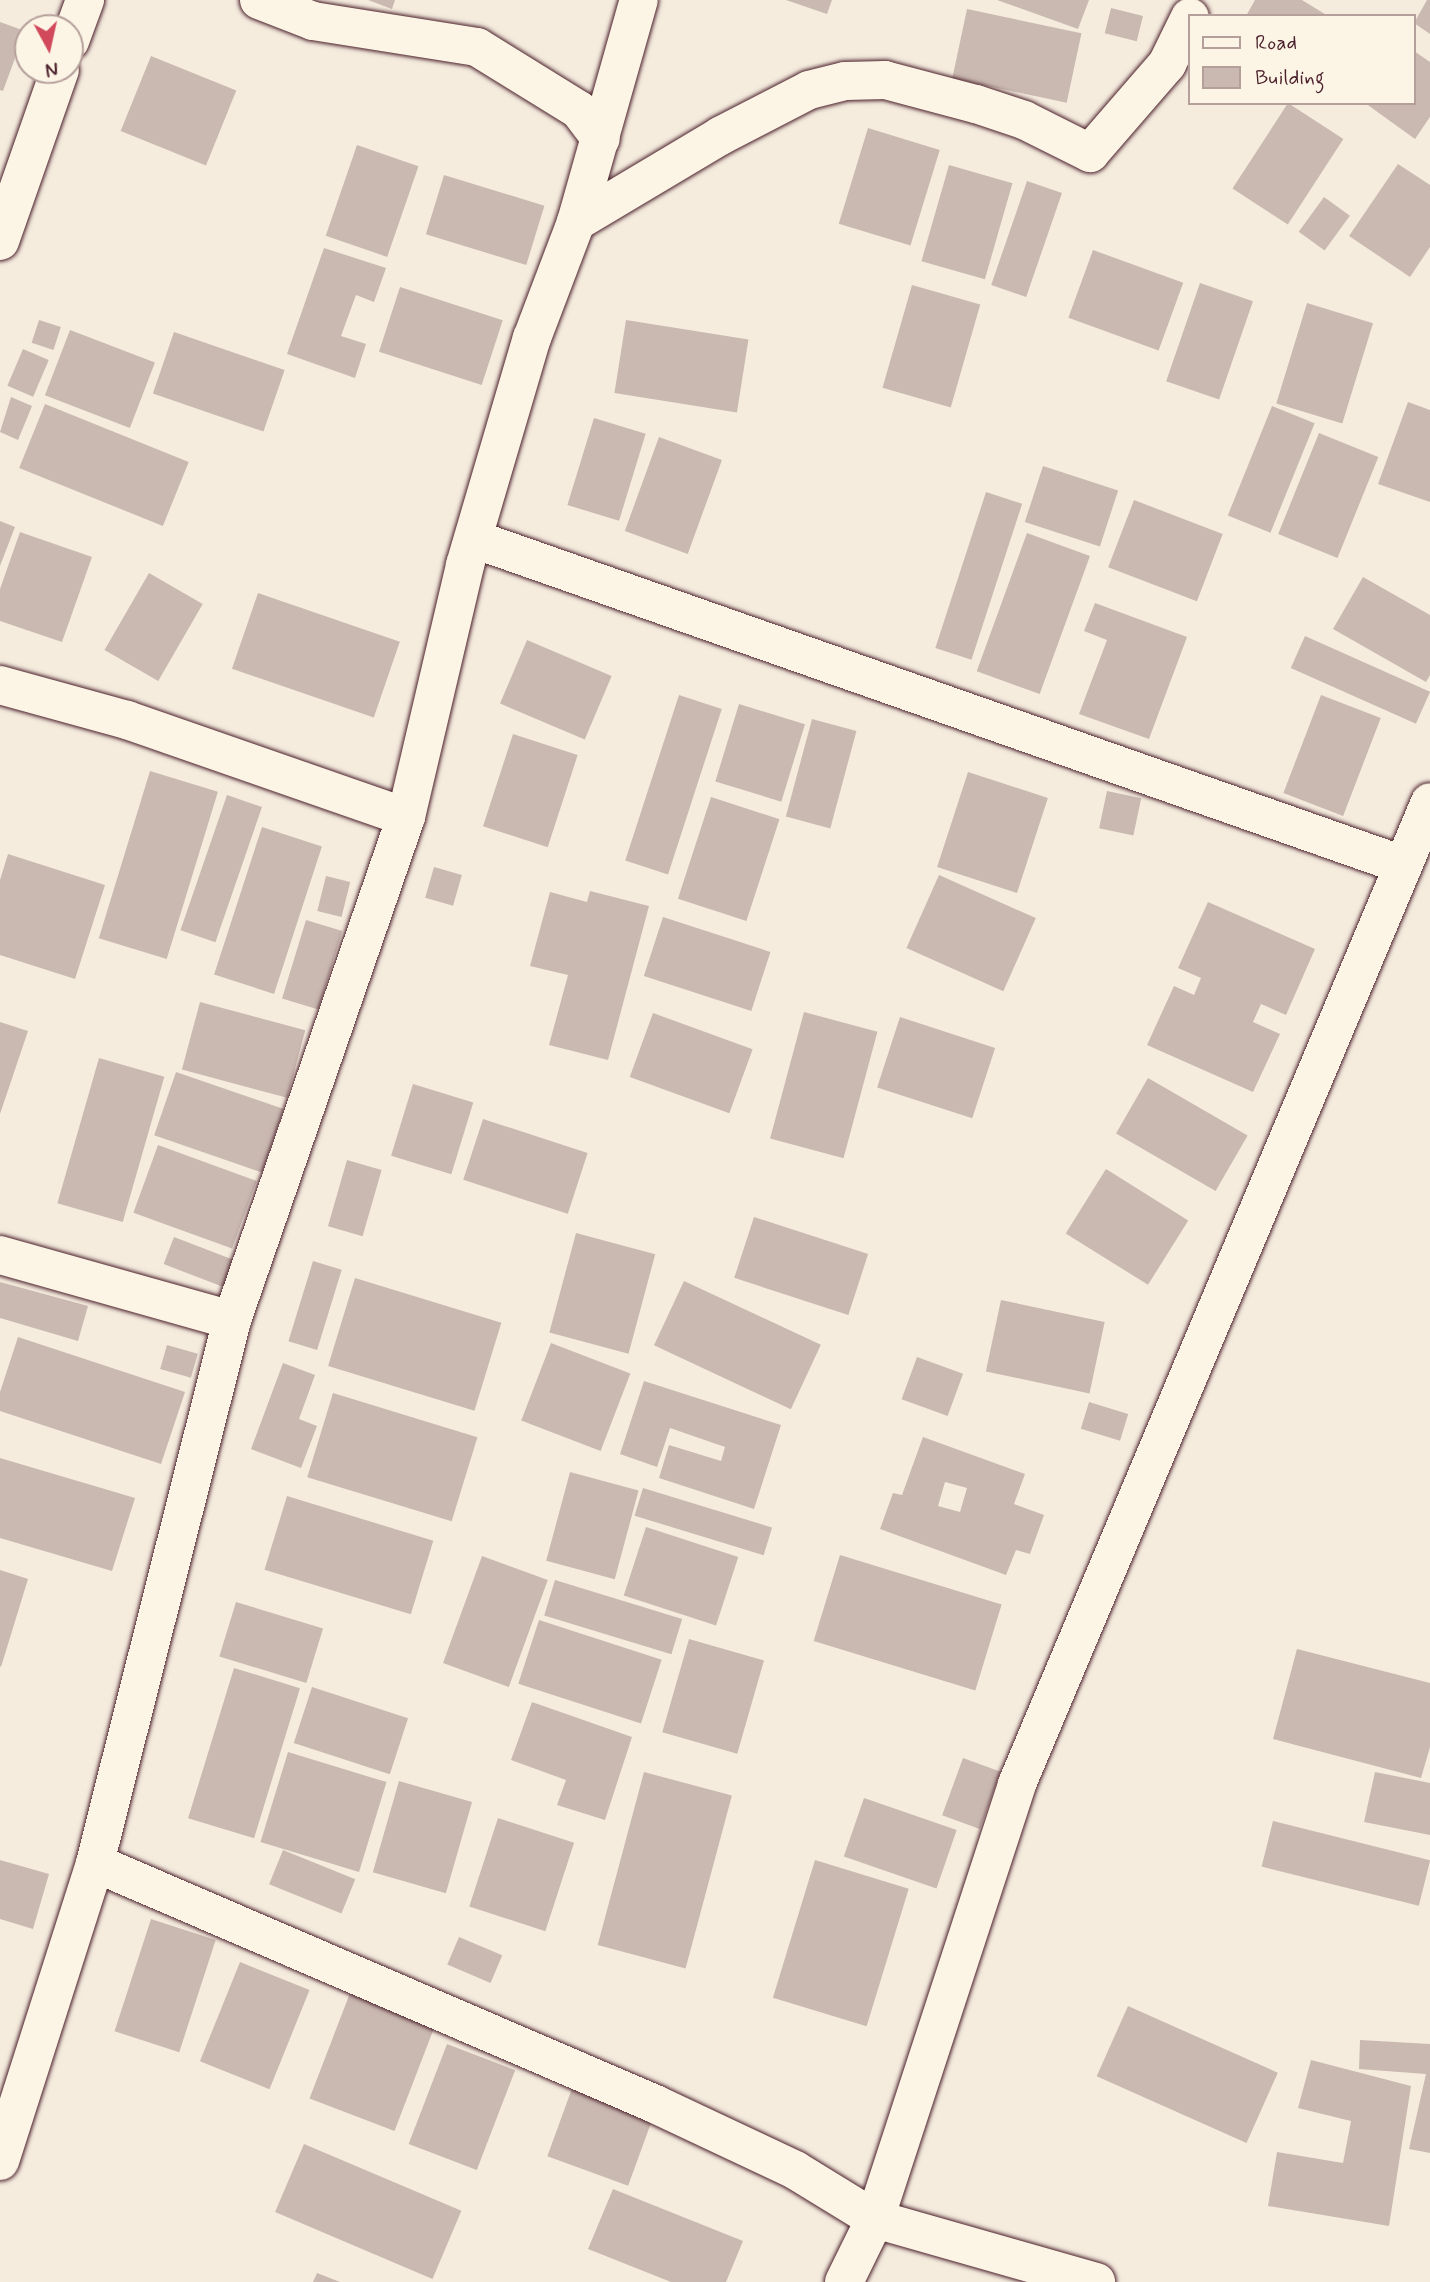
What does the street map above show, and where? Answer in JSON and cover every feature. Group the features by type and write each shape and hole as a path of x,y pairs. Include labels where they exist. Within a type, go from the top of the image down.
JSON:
{"street":[{"path":"259,0 313,22 477,47 579,110 601,139"},
{"path":"0,2161 95,1863 232,1320 406,817 474,539 532,338 576,222 639,0"},
{"path":"576,222 720,136 809,90 845,81 885,80 976,104 1024,120 1090,153 1167,64 1188,20"},
{"path":"0,241 55,84"},
{"path":"474,539 1404,865"},
{"path":"0,685 127,720 406,817"},
{"path":"844,2282 875,2219 1017,1784 1430,802"},
{"path":"0,1255 232,1320"},
{"path":"95,1863 655,2104 795,2170 875,2219 1096,2282"}],"building":[{"path":"368,0 395,0 392,9"},
{"path":"786,0 832,0 827,14"},
{"path":"997,0 1089,0 1078,29"},
{"path":"1255,0 1302,0 1325,14 1247,14"},
{"path":"1427,0 1430,0 1430,34 1416,24"},
{"path":"1111,8 1143,16 1137,41 1105,33"},
{"path":"967,9 1081,33 1067,103 952,78"},
{"path":"0,22 14,27 14,61 3,91 0,90"},
{"path":"1416,52 1430,62 1430,117 1415,139 1368,105 1416,105"},
{"path":"151,56 236,90 206,166 121,131"},
{"path":"1287,105 1291,105 1343,139 1288,224 1232,189"},
{"path":"868,128 940,150 910,246 839,224"},
{"path":"357,145 418,166 387,257 326,236"},
{"path":"1398,164 1430,185 1430,247 1410,277 1349,236"},
{"path":"949,165 1012,183 985,279 921,261"},
{"path":"444,175 544,206 526,265 426,234"},
{"path":"1027,181 1062,193 1026,297 991,285"},
{"path":"1324,197 1350,216 1325,251 1299,232"},
{"path":"324,248 386,268 374,302 356,295 341,336 366,344 355,378 287,354"},
{"path":"1093,250 1183,283 1159,350 1068,318"},
{"path":"1200,283 1253,301 1219,400 1166,381"},
{"path":"912,285 980,305 951,407 883,388"},
{"path":"400,287 503,320 482,385 379,352"},
{"path":"1307,303 1373,323 1342,424 1276,403"},
{"path":"39,320 61,327 53,350 32,343"},
{"path":"626,320 748,339 737,412 614,393"},
{"path":"70,330 155,363 130,428 45,395"},
{"path":"174,332 285,370 263,432 153,393"},
{"path":"23,349 49,360 33,397 7,386"},
{"path":"11,397 32,406 18,440 0,432"},
{"path":"1408,402 1430,410 1430,502 1378,484"},
{"path":"45,404 189,462 163,526 19,468"},
{"path":"1272,406 1315,423 1270,533 1228,515"},
{"path":"594,418 646,434 619,521 567,505"},
{"path":"1319,433 1378,457 1338,558 1278,534"},
{"path":"659,437 722,460 688,554 625,531"},
{"path":"1043,466 1118,490 1100,547 1025,522"},
{"path":"986,492 1022,504 971,660 935,648"},
{"path":"1134,500 1223,534 1197,601 1108,567"},
{"path":"0,521 15,527 0,566"},
{"path":"20,532 92,557 62,642 0,621 0,589"},
{"path":"1027,533 1090,556 1040,694 977,671"},
{"path":"149,573 203,604 158,681 104,650"},
{"path":"1363,577 1430,615 1430,675 1426,682 1333,629"},
{"path":"258,593 400,642 374,717 232,669"},
{"path":"1095,603 1187,637 1149,739 1079,714 1107,640 1084,631"},
{"path":"1305,636 1430,692 1416,724 1291,668"},
{"path":"527,640 612,676 585,739 500,704"},
{"path":"679,695 722,709 668,874 625,860"},
{"path":"1321,695 1381,718 1343,816 1283,793"},
{"path":"739,704 805,724 781,802 715,781"},
{"path":"812,719 856,731 830,828 786,817"},
{"path":"513,734 578,755 548,847 483,826"},
{"path":"150,771 218,792 167,959 99,938"},
{"path":"968,772 1048,798 1017,893 937,867"},
{"path":"1107,791 1141,798 1133,835 1099,828"},
{"path":"227,795 262,807 215,942 180,930"},
{"path":"711,797 779,819 746,921 678,899"},
{"path":"262,827 322,846 274,994 214,974"},
{"path":"8,854 105,885 75,979 0,955 0,880"},
{"path":"434,867 462,875 453,906 425,898"},
{"path":"939,875 1036,918 1003,991 906,948"},
{"path":"326,876 350,882 342,917 317,911"},
{"path":"590,891 649,906 608,1060 549,1045 568,975 530,966 550,892 587,902"},
{"path":"1208,902 1315,949 1286,1015 1261,1004 1253,1022 1280,1034 1253,1092 1147,1045 1174,986 1194,995 1201,978 1178,968"},
{"path":"663,917 770,952 751,1011 644,976"},
{"path":"306,920 342,931 318,1010 282,998"},
{"path":"200,1002 305,1030 287,1098 182,1070"},
{"path":"804,1012 877,1032 844,1158 770,1139"},
{"path":"653,1013 753,1049 729,1113 630,1077"},
{"path":"900,1017 995,1048 972,1118 877,1087"},
{"path":"0,1022 28,1031 0,1114"},
{"path":"99,1058 164,1077 123,1222 57,1203"},
{"path":"176,1072 284,1109 262,1172 154,1135"},
{"path":"1148,1078 1248,1136 1216,1191 1116,1133"},
{"path":"413,1084 473,1102 451,1174 391,1156"},
{"path":"483,1119 588,1153 568,1214 463,1180"},
{"path":"158,1145 257,1181 232,1249 133,1213"},
{"path":"347,1160 382,1170 363,1236 328,1226"},
{"path":"1106,1169 1188,1220 1148,1285 1066,1233"},
{"path":"754,1217 868,1254 848,1315 734,1278"},
{"path":"576,1233 655,1254 629,1354 549,1332"},
{"path":"174,1237 245,1264 235,1291 164,1264"},
{"path":"313,1261 342,1270 317,1350 288,1341"},
{"path":"355,1278 501,1323 474,1411 328,1366"},
{"path":"684,1281 821,1345 791,1409 654,1345"},
{"path":"0,1282 88,1306 78,1341 0,1318"},
{"path":"1001,1300 1105,1322 1090,1393 986,1371"},
{"path":"18,1337 185,1392 161,1464 0,1411 0,1392"},
{"path":"551,1343 630,1373 601,1451 521,1420"},
{"path":"167,1345 198,1354 191,1378 160,1369"},
{"path":"917,1357 963,1374 948,1416 902,1399"},
{"path":"283,1363 315,1375 299,1419 317,1426 301,1468 251,1449"},
{"path":"644,1381 781,1425 754,1509 659,1478 669,1445 721,1461 725,1447 670,1428 657,1467 620,1454"},
{"path":"333,1393 477,1437 452,1521 307,1477"},
{"path":"1089,1402 1128,1414 1120,1441 1081,1429"},
{"path":"923,1437 1025,1474 1014,1504 1044,1515 1030,1554 1016,1550 1006,1575 880,1529 893,1493 902,1495","holes":["945,1482 967,1488 960,1512 938,1506"]},
{"path":"0,1458 135,1498 112,1571 0,1538"},
{"path":"570,1472 639,1490 615,1579 546,1561"},
{"path":"643,1488 772,1527 764,1555 635,1516"},
{"path":"287,1496 433,1541 411,1614 264,1570"},
{"path":"646,1527 738,1557 716,1625 624,1595"},
{"path":"840,1555 1002,1604 975,1690 814,1641"},
{"path":"482,1556 548,1580 509,1687 443,1663"},
{"path":"0,1570 28,1579 1,1667 0,1666"},
{"path":"555,1580 682,1619 671,1654 544,1615"},
{"path":"236,1602 323,1629 306,1683 219,1657"},
{"path":"539,1620 662,1660 641,1724 518,1684"},
{"path":"689,1639 764,1660 737,1754 662,1732"},
{"path":"1297,1649 1430,1683 1430,1747 1421,1778 1273,1739"},
{"path":"234,1668 300,1688 254,1838 188,1818"},
{"path":"312,1687 408,1718 390,1774 294,1743"},
{"path":"532,1702 632,1737 605,1820 557,1805 566,1780 511,1760"},
{"path":"288,1752 386,1782 359,1872 261,1842"},
{"path":"963,1758 1001,1772 980,1829 942,1815"},
{"path":"644,1772 732,1796 686,1968 598,1945"},
{"path":"1375,1772 1430,1783 1430,1835 1364,1822"},
{"path":"399,1781 472,1802 446,1893 373,1872"},
{"path":"864,1798 957,1830 936,1889 844,1857"},
{"path":"498,1818 574,1843 545,1931 469,1906"},
{"path":"1273,1821 1430,1860 1419,1906 1262,1867"},
{"path":"283,1850 355,1879 341,1914 269,1884"},
{"path":"0,1860 49,1874 33,1929 0,1919"},
{"path":"815,1860 909,1889 867,2026 773,1998"},
{"path":"151,1919 216,1940 179,2052 115,2031"},
{"path":"459,1937 502,1955 491,1983 447,1965"},
{"path":"240,1962 310,1990 269,2089 200,2061"},
{"path":"350,1993 435,2026 394,2131 310,2098"},
{"path":"1128,2006 1278,2073 1247,2143 1097,2076"},
{"path":"1360,2040 1430,2044 1430,2153 1409,2149 1426,2074 1359,2069"},
{"path":"447,2044 515,2070 477,2170 409,2144"},
{"path":"1311,2060 1411,2086 1389,2226 1268,2206 1277,2152 1343,2163 1351,2121 1298,2108"},
{"path":"574,2083 655,2112 628,2186 547,2156"},
{"path":"304,2144 461,2211 432,2279 275,2212"},
{"path":"613,2189 743,2241 726,2282 671,2282 588,2249"},
{"path":"317,2273 340,2282 313,2282"}]}
